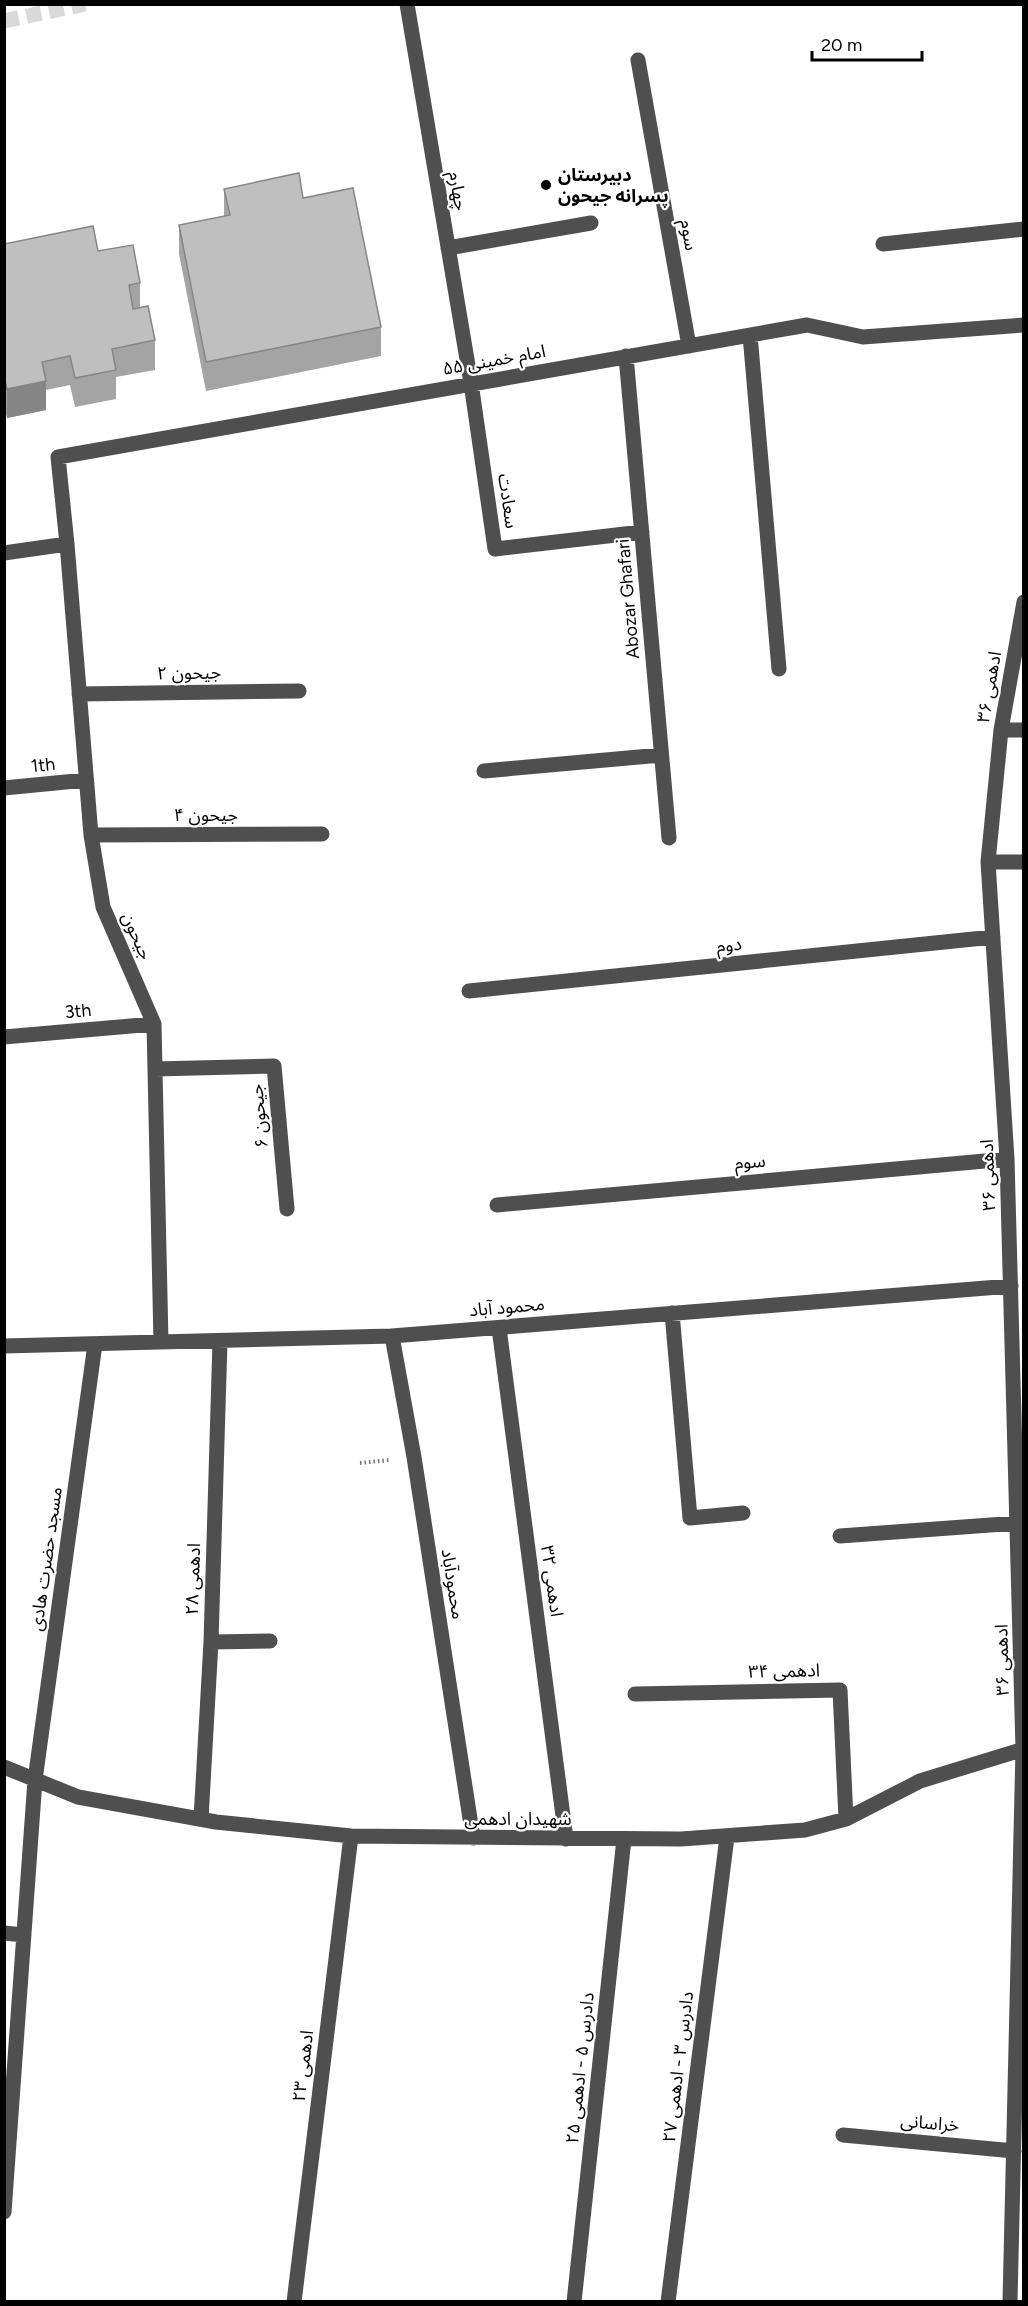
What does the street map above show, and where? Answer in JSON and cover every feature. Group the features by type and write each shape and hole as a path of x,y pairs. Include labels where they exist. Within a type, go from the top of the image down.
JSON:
{"street":[{"name":"چهارم","path":"407,4 471,383"},
{"name":"سوم","path":"638,60 689,346"},
{"path":"448,248 591,223"},
{"path":"883,244 1023,229"},
{"name":"امام خمینی ۵۵","path":"67,544 58,458 807,325 863,337 1023,325"},
{"path":"750,335 778,669"},
{"name":"Abozar Ghafari","path":"626,356 669,838"},
{"name":"سعادت","path":"471,383 495,549 642,532"},
{"path":"4,553 67,544"},
{"name":"جیحون","path":"67,544 91,835 102,907 154,1024 161,1342"},
{"name":"ادهمی ۳۶","path":"1010,2301 1017,2246 1014,2151 1023,1749 1022,1598 1018,1524 1018,1316 1011,1286 1007,1159 988,862 1001,730 1023,602"},
{"name":"جیحون ۲","path":"79,694 299,691"},
{"path":"1001,730 1023,730"},
{"path":"484,771 662,755"},
{"name":"1th","path":"4,788 86,780"},
{"name":"جیحون ۴","path":"91,835 322,834"},
{"path":"988,862 1023,862"},
{"name":"دوم","path":"469,991 993,937"},
{"name":"3th","path":"4,1037 154,1024"},
{"name":"جیحون ۶","path":"155,1069 274,1066 287,1209"},
{"name":"سوم","path":"497,1205 1007,1159"},
{"name":"محمود آباد","path":"4,1346 392,1336 1011,1286"},
{"path":"672,1313 690,1518 743,1513"},
{"name":"ادهمی ۳۲","path":"499,1328 566,1839"},
{"name":"محمودآباد","path":"392,1336 414,1456 473,1838"},
{"name":"ادهمی ۲۸","path":"201,1819 211,1642 220,1341"},
{"name":"مسجد حضرت هادی","path":"4,2212 8,2103 24,1935 35,1780 95,1344"},
{"path":"840,1536 1018,1524"},
{"path":"211,1642 270,1641"},
{"name":"ادهمی ۳۴","path":"635,1694 840,1689 846,1819"},
{"name":"شهیدان ادهمی","path":"4,1767 78,1797 201,1819 351,1836 624,1839 728,1837 806,1830 846,1819 920,1781 1023,1749"},
{"name":"ادهمی ۲۳","path":"294,2301 351,1836"},
{"name":"دادرس ۳ - ادهمی ۲۷","path":"668,2301 728,1837"},
{"name":"دادرس ۵ - ادهمی ۲۵","path":"574,2301 624,1839"},
{"path":"4,1933 24,1935"},
{"name":"خراسانی","path":"843,2135 1014,2151"}],"building":[{"path":"299,173 303,198 353,188 381,327 206,362 179,225 230,215 224,189"},
{"path":"93,226 98,251 133,245 140,283 129,285 133,309 148,306 155,340 112,349 116,370 75,378 70,356 42,362 46,381 7,389 4,377 4,244"}],"tunnel":[{"path":"4,21 85,4"}],"place":[{"name":"دبیرستان پسرانه جیحون","path":"546,185"}]}
